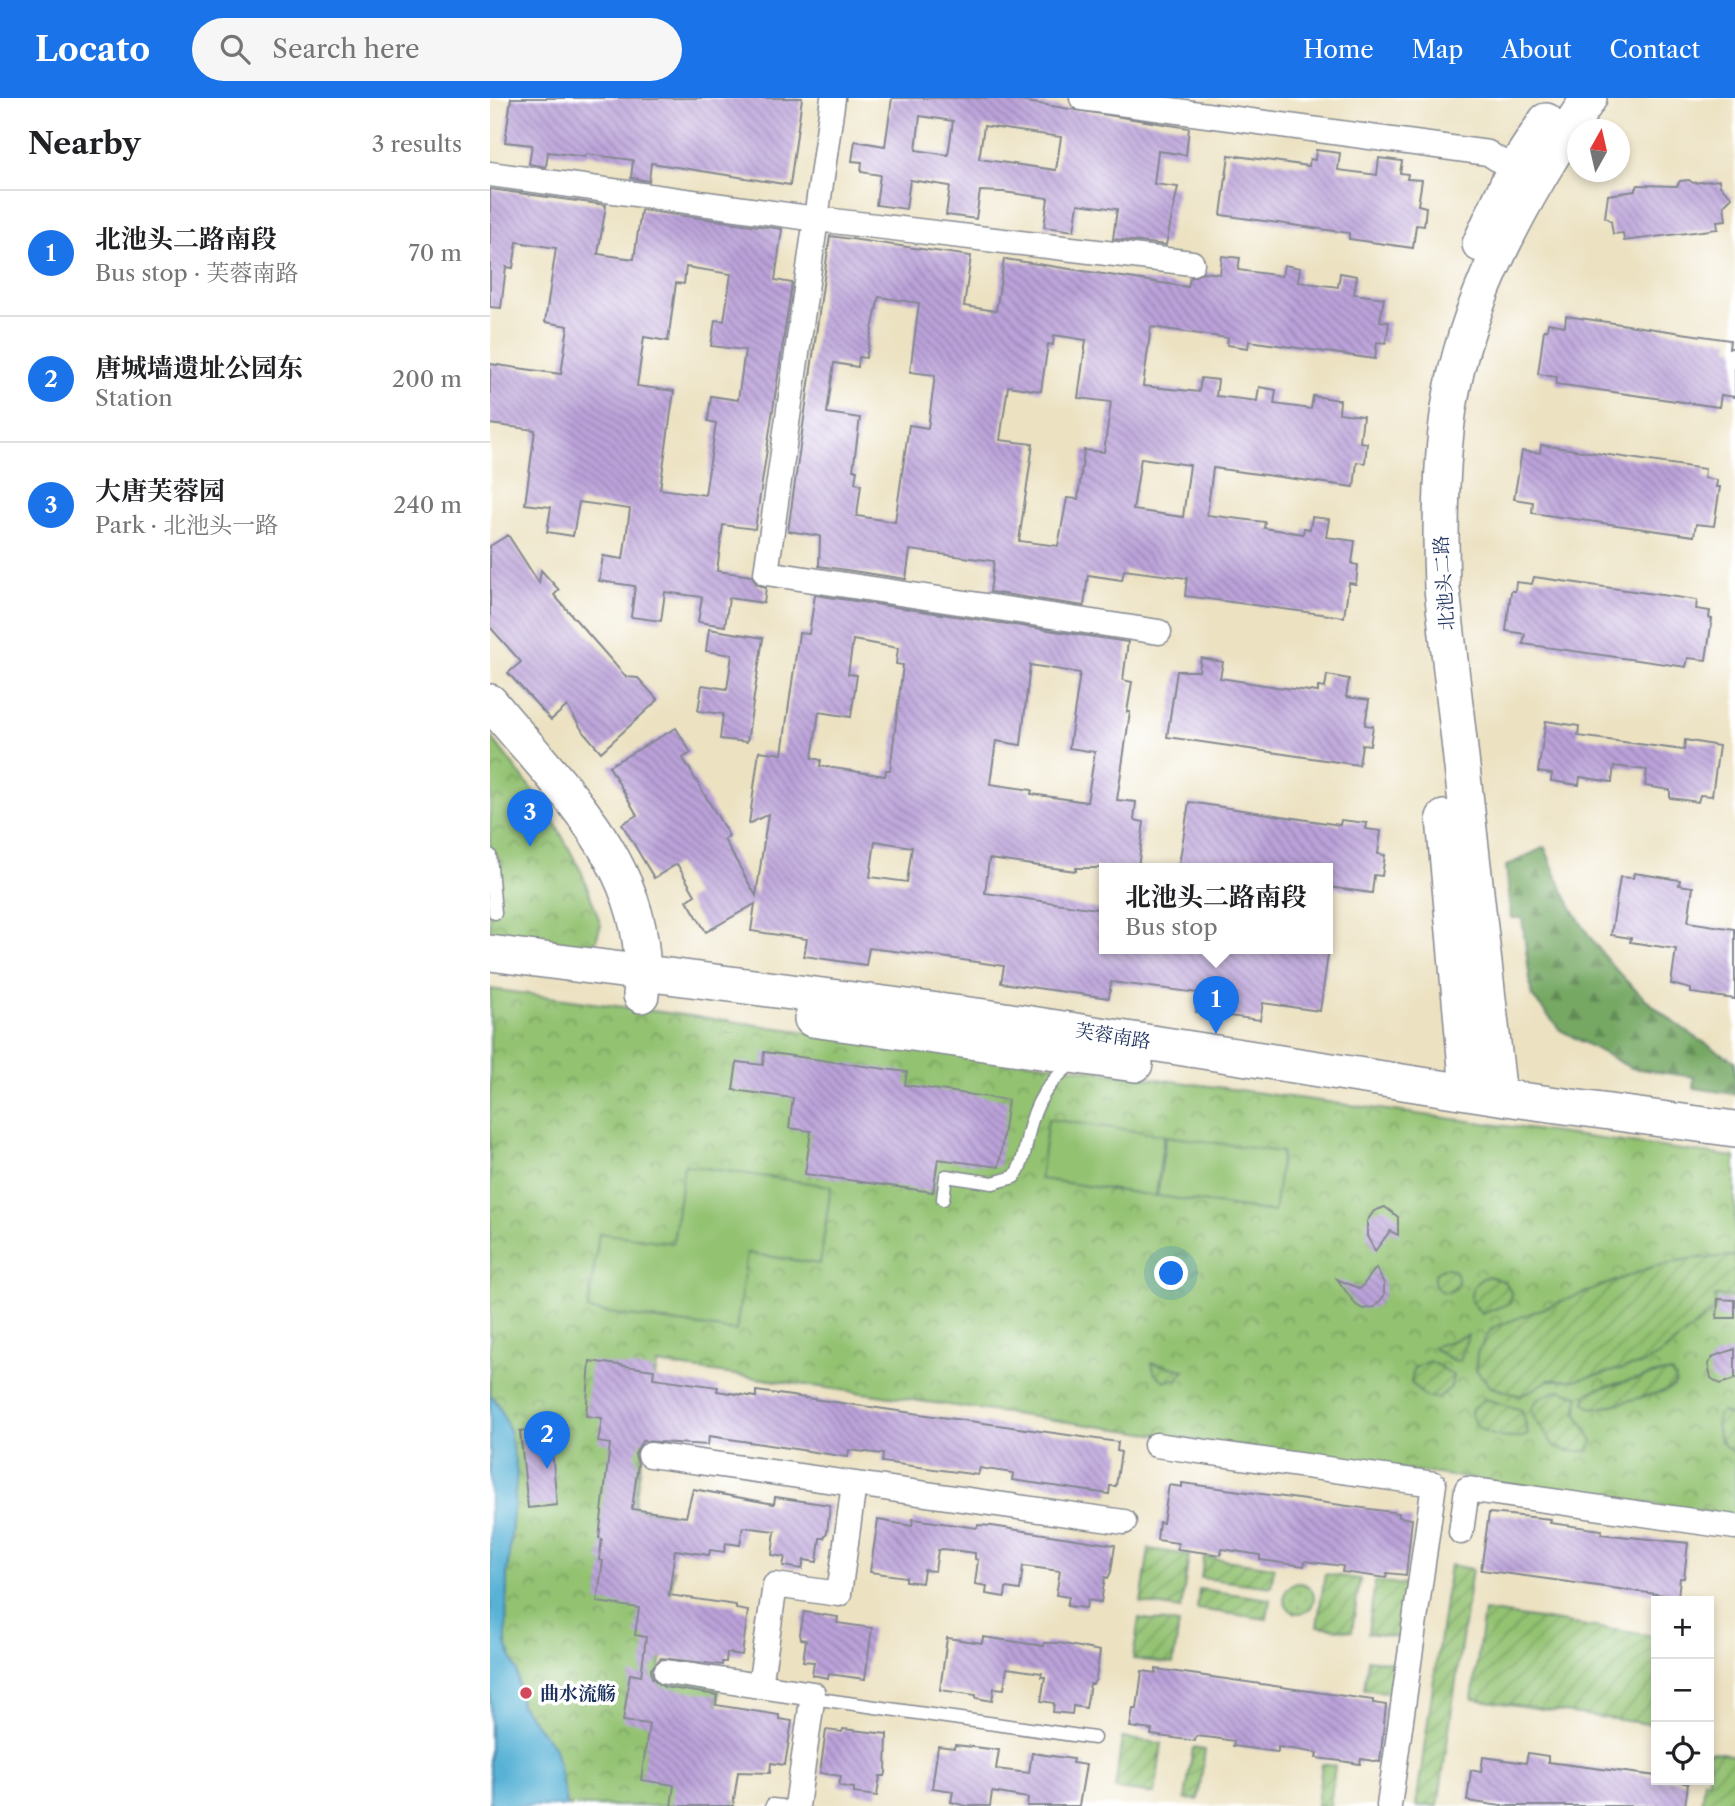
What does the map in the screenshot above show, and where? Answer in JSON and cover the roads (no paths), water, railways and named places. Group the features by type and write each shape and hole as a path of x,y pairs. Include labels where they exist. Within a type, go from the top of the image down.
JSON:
{"main road":[{"name":"北池头二路","path":"1484,1094 1426,657 1418,517 1431,402 1457,299 1514,170 1563,98"},
{"name":"北池头二路","path":"1484,1094 1442,589 1443,474 1450,407 1486,282 1548,161 1589,98"},
{"path":"490,702 584,813 623,877 644,943 642,984"},
{"name":"芙蓉南路","path":"490,953 642,984 1081,1056 1735,1148"},
{"name":"芙蓉南路","path":"490,974 642,984 985,1017 1484,1094 1735,1129"}],"street":[{"path":"833,98 766,573 1159,632"},
{"path":"1082,98 1224,107 1489,153 1514,170"},
{"path":"490,174 816,219 1192,263"},
{"path":"1156,1445 1434,1484 1389,1806"},
{"path":"650,1455 1124,1521"},
{"path":"760,1686 775,1585 839,1594 854,1484"},
{"path":"1461,1532 1467,1489 1735,1527"},
{"path":"666,1672 813,1694 797,1806"}],"lane":[{"path":"490,855 495,913"},
{"path":"943,1199 946,1176 993,1183 1014,1177 1021,1164 1042,1093 1051,1080 1081,1056"},
{"path":"812,1698 1094,1738"}],"water":[{"path":"490,1394 499,1405 509,1430 517,1472 507,1575 506,1644 517,1671 520,1704 555,1748 567,1806 490,1806"}],"place":[{"name":"大唐芙蓉园","path":"530,847"},
{"name":"北池头二路南段","path":"1216,1034"},
{"name":"唐城墙遗址公园东","path":"547,1469"},
{"name":"曲水流觞","path":"526,1693"}]}
